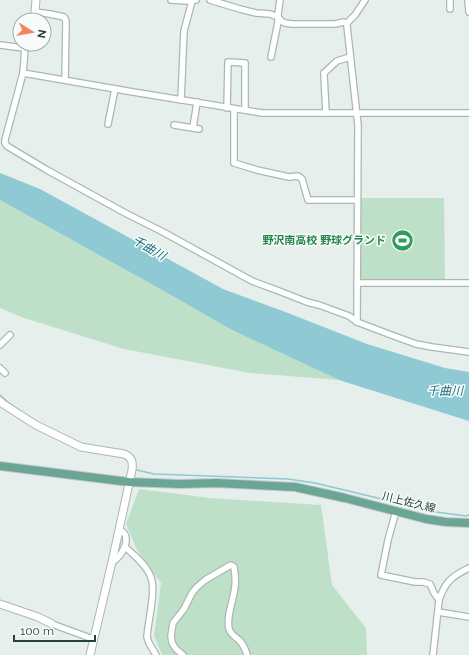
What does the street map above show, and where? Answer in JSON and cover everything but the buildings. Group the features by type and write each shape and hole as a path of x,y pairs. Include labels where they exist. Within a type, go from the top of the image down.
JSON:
{"main road":[{"name":"川上佐久線","path":"0,466 129,482 295,487 426,519 469,523"}],"street":[{"path":"35,12 36,0"},
{"path":"171,0 194,0 184,31 180,100"},
{"path":"210,0 256,13 270,14 292,24 335,24 347,22 355,15 366,0"},
{"path":"271,57 278,22 280,0"},
{"path":"450,0 450,9"},
{"path":"468,0 469,12"},
{"path":"52,14 64,17 66,21 65,80"},
{"path":"347,22 358,125 357,322"},
{"path":"0,45 12,45"},
{"path":"25,52 23,73 5,140 7,146 47,170 252,281 349,316 357,322 416,344 469,352"},
{"path":"326,113 324,73 337,61 350,57"},
{"path":"227,108 228,62 245,63 245,110"},
{"path":"23,73 262,113 469,113"},
{"path":"108,124 115,89"},
{"path":"174,125 196,129 197,102"},
{"path":"234,109 234,163 256,170 289,177 298,176 302,179 308,200 358,200"},
{"path":"357,283 469,283"},
{"path":"0,345 10,335"},
{"path":"0,368 5,373"},
{"path":"0,401 36,425 81,447 124,454 129,456 132,462 119,530 90,655"},
{"path":"396,511 381,575 430,584 439,600"},
{"path":"112,562 119,557 125,547 124,534 119,530"},
{"path":"125,547 145,566 152,580 153,592 147,637 156,655"},
{"path":"183,655 172,643 171,630 173,623 184,609 196,588 204,580 231,565 234,567 235,572 235,587 230,608 229,628 231,633 240,642 247,655"},
{"path":"433,655 439,600 441,595 453,576 469,568"},
{"path":"0,604 93,639"},
{"path":"438,612 469,616"}],"green space":[{"name":"野沢南高校 野球グランド","path":"360,198 444,198 445,281 360,282"},
{"path":"0,200 232,330 339,380 250,373 124,349 24,318 0,308"},
{"path":"139,489 210,498 321,505 332,585 366,628 367,655 162,655 154,636 161,583 137,550 126,524"}],"water":[{"name":"千曲川","path":"0,173 40,189 223,289 367,344 445,368 469,372 469,421 339,380 232,330 0,200"}],"waterway":[{"path":"0,395 21,411"},
{"path":"137,470 154,474 288,479 315,483 436,512 466,516 469,515"}],"place":[{"name":"野沢南高校 野球グランド","path":"402,240"}]}
